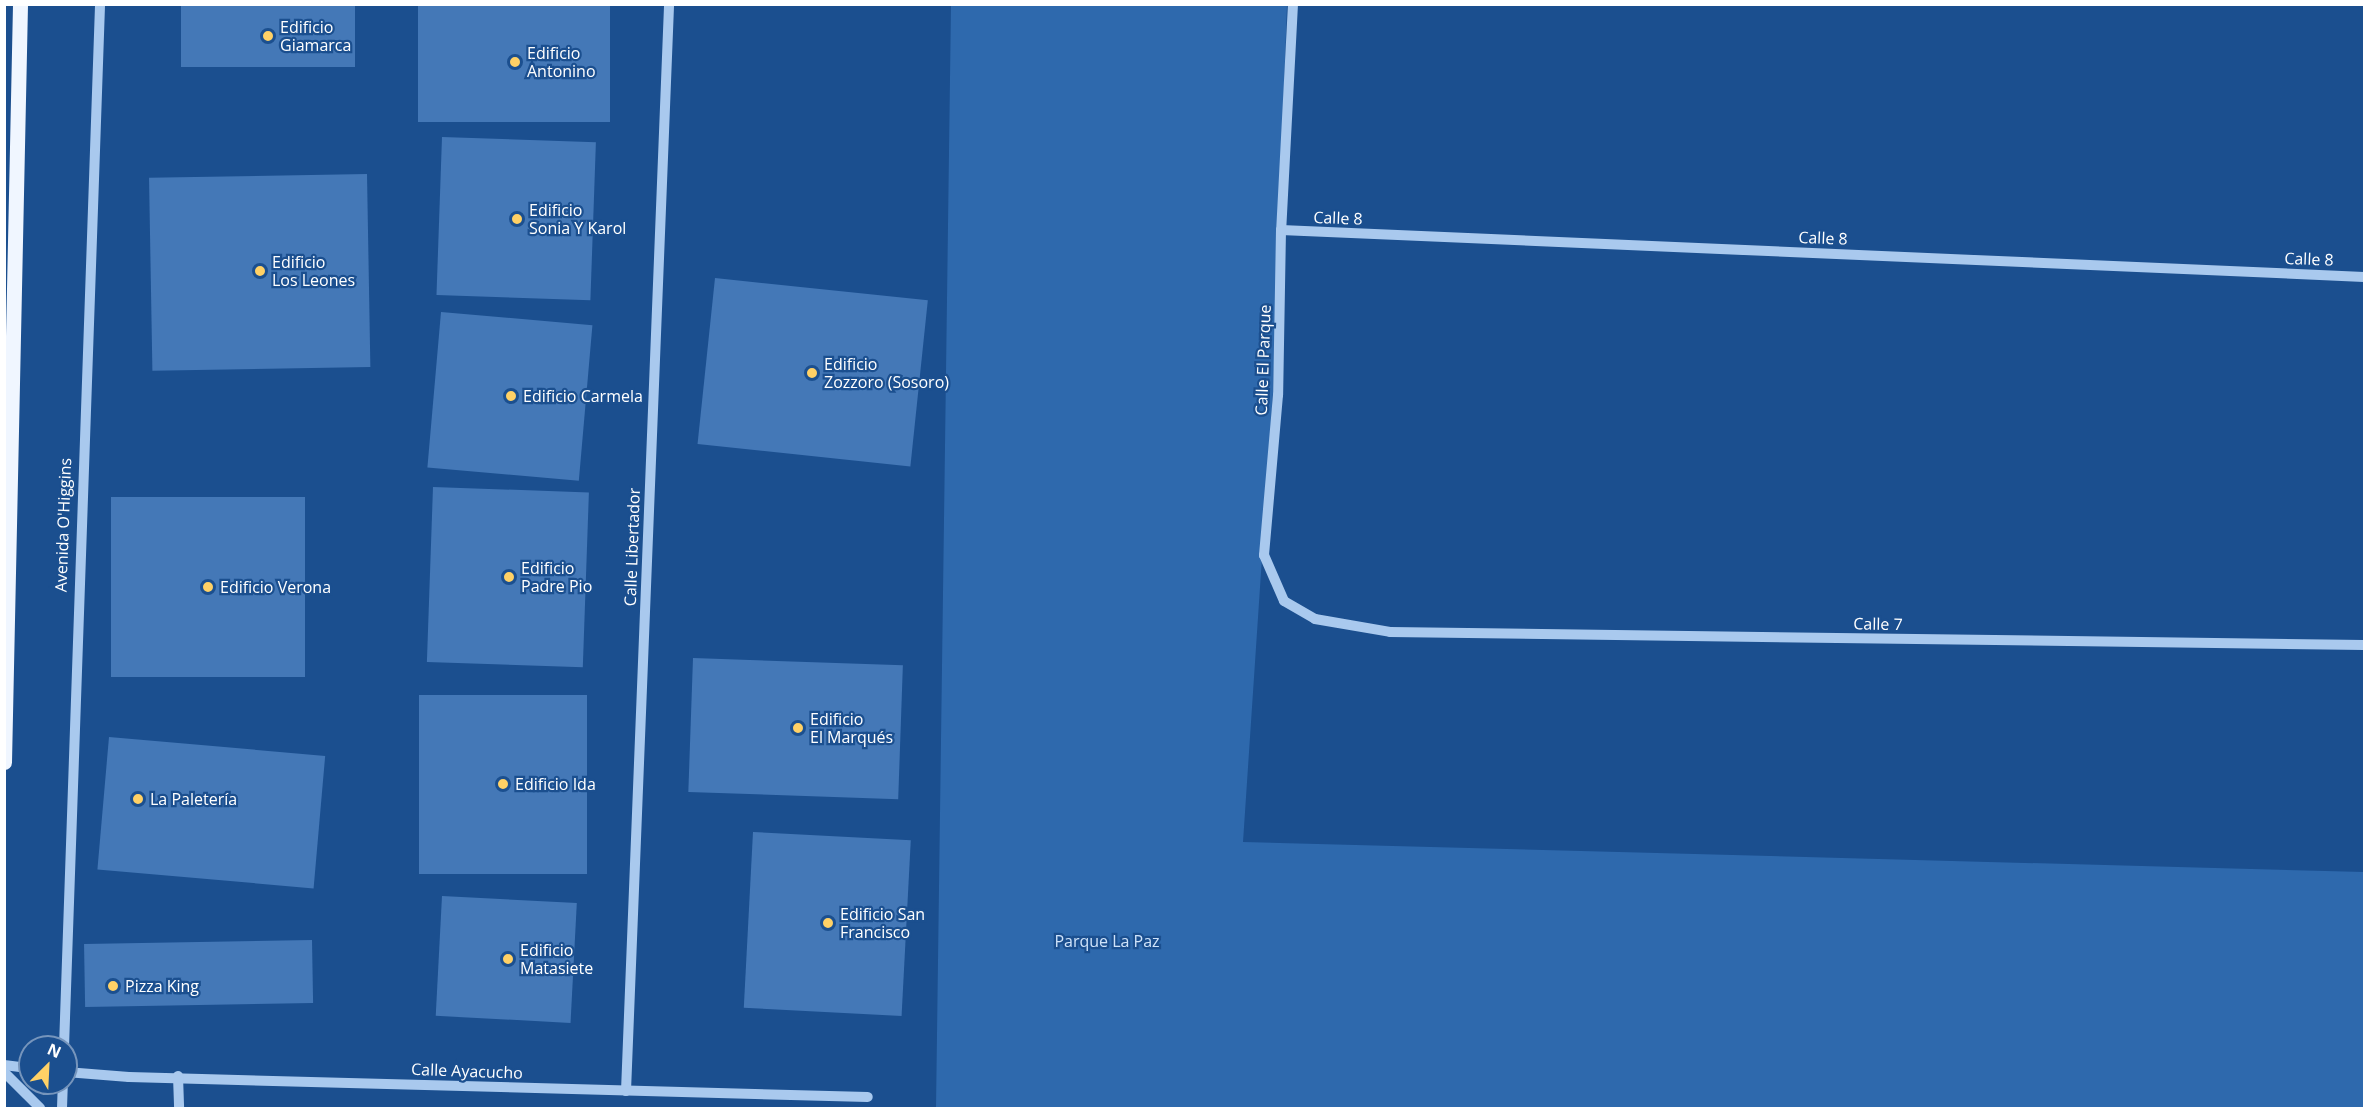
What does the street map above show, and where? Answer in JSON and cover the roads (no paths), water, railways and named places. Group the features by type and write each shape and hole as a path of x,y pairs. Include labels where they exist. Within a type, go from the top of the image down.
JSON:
{"main road":[{"path":"4,762 20,4"}],"street":[{"name":"Avenida O'Higgins","path":"64,1035 100,4"},
{"name":"Calle Libertador","path":"626,1091 669,4"},
{"name":"Calle El Parque","path":"1293,4 1281,230 1278,395 1264,555 1284,601 1315,619 1390,632"},
{"name":"Calle 8","path":"1281,230 2364,277"},
{"name":"Calle 7","path":"1390,632 2364,645"},
{"path":"4,1072 40,1108"},
{"name":"Calle Ayacucho","path":"78,1073 129,1077 178,1076 868,1097"},
{"path":"178,1076 179,1108"}],"place":[{"name":"Edificio Giamarca","path":"268,36"},
{"name":"Edificio Antonino","path":"515,62"},
{"name":"Edificio Sonia Y Karol","path":"517,219"},
{"name":"Edificio Los Leones","path":"260,271"},
{"name":"Edificio Zozzoro (Sosoro)","path":"812,373"},
{"name":"Edificio Carmela","path":"511,396"},
{"name":"Edificio Padre Pio","path":"509,577"},
{"name":"Edificio Verona","path":"208,587"},
{"name":"Edificio El Marqués","path":"798,728"},
{"name":"Edificio Ida","path":"503,784"},
{"name":"La Paletería","path":"138,799"},
{"name":"Edificio San Francisco","path":"828,923"},
{"name":"Edificio Matasiete","path":"508,959"},
{"name":"Pizza King","path":"113,986"}],"park label":[{"name":"Parque La Paz","path":"1107,941"}]}
